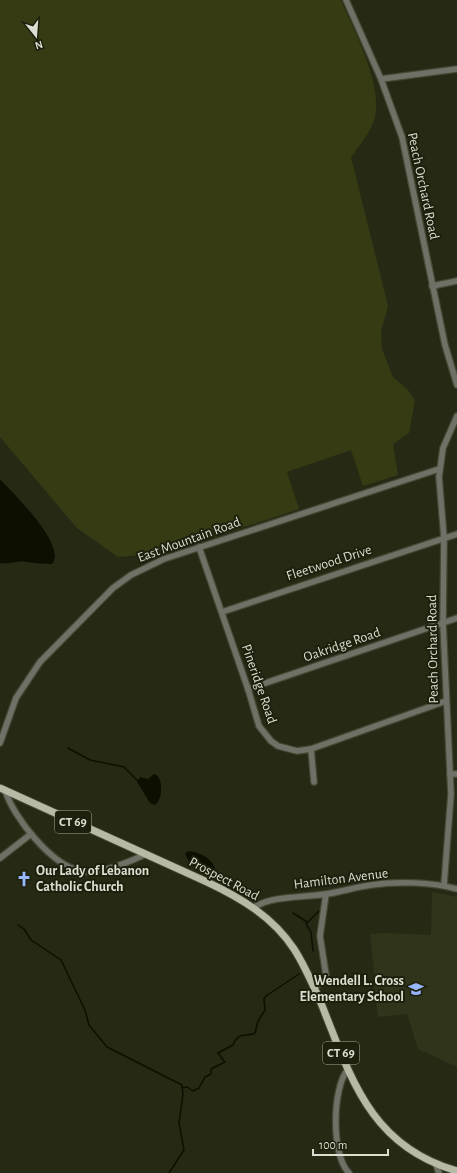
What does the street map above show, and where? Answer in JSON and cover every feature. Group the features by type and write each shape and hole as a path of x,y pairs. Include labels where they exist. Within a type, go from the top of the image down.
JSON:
{"main road":[{"name":"Prospect Road","path":"2,789 233,894 254,907 268,919 288,941 305,967 348,1069 365,1104 380,1124 391,1135 407,1147 436,1165 457,1171"}],"street":[{"name":"Peach Orchard Road","path":"346,0 381,79 402,137 446,351 457,384"},
{"path":"381,79 457,69"},
{"path":"432,286 457,281"},
{"name":"Peach Orchard Road","path":"444,885 451,813 443,623 444,538 439,468 444,444 457,416"},
{"name":"East Mountain Road","path":"0,743 16,698 40,662 113,588 131,575 148,566 199,547 439,468"},
{"name":"Fleetwood Drive","path":"222,612 457,534"},
{"name":"Pineridge Road","path":"199,547 248,689 259,726 271,741 287,749 311,749 446,701"},
{"name":"Oakridge Road","path":"248,689 457,618"},
{"path":"311,749 314,782"},
{"path":"450,774 457,774"},
{"path":"2,789 10,807 31,834 60,862 80,871 92,871 112,867 146,854"},
{"path":"0,858 31,834"},
{"name":"Hamilton Avenue","path":"254,907 264,902 276,899 326,894 381,884 444,885 457,889"},
{"path":"314,986 324,980 326,975 320,945 326,894"},
{"path":"348,1069 340,1082 336,1125 339,1154 342,1163 350,1173"},
{"path":"436,1165 439,1173"}],"shaded area":[{"path":"0,0 341,0 370,69 376,98 376,111 373,123 351,157 388,306 381,332 382,349 393,377 408,390 415,401 409,433 393,444 398,475 363,486 351,450 287,472 299,509 164,553 118,557 77,528 0,437"},
{"path":"0,479 26,507 46,533 52,545 55,556 52,564 23,562 0,563"},
{"path":"154,774 160,779 161,783 160,798 155,805 150,803 137,782 140,777 148,779"},
{"path":"189,851 203,855 210,860 216,873 211,874 202,872 193,866 185,853"},
{"name":"Wendell L. Cross Elementary School","path":"432,892 457,897 457,1067 418,1049 407,1014 378,1017 373,980 375,979 370,934 385,933 431,935"}],"waterway":[{"path":"68,748 90,760 124,767 138,781"},
{"path":"224,877 255,894"},
{"path":"313,951 311,932 306,924 319,911"},
{"path":"293,913 307,922"},
{"path":"18,925 24,929 31,940 61,960 85,1010 89,1025 107,1047 182,1085 183,1094 179,1123 184,1150 169,1173"},
{"path":"182,1088 187,1087 193,1091 199,1088 205,1077 211,1074 211,1069 225,1062 218,1053 233,1045 235,1040 240,1036 255,1033 258,1021 265,1010 264,999 266,996 299,974"}],"place":[{"name":"Our Lady of Lebanon Catholic Church","path":"24,879"},
{"name":"Wendell L. Cross Elementary School","path":"416,989"}]}
